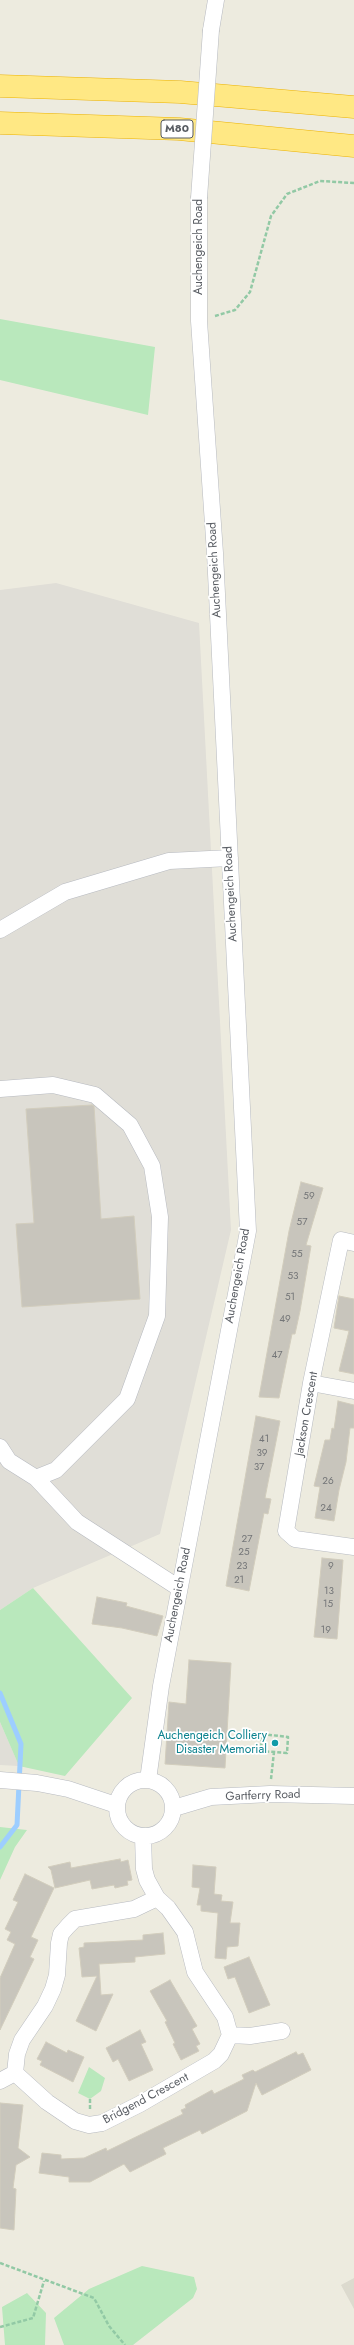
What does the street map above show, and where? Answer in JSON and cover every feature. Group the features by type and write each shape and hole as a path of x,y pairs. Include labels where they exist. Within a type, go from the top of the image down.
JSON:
{"highway":[{"path":"0,86 180,92 354,107"},
{"name":"M80","path":"0,123 179,129 354,146"}],"street":[{"name":"Auchengeich Road","path":"148,1780 161,1686 248,1231 215,553 199,321 199,198 211,30 216,0"},
{"path":"0,930 66,892 169,861 230,858"},
{"path":"0,1089 53,1085 95,1095 130,1125 152,1166 160,1217 157,1316 127,1400 56,1470 36,1478"},
{"name":"Jackson Crescent","path":"354,1243 341,1240 312,1384 286,1531 295,1539 354,1547"},
{"path":"312,1384 354,1391"},
{"path":"0,1447 9,1461 36,1478 77,1522 180,1588"},
{"path":"4,1780 37,1782 68,1789 116,1805"},
{"path":"148,1780 157,1782 164,1788 172,1797 174,1808 164,1828 153,1836 143,1836 132,1833 123,1825 116,1805 120,1794 127,1787 137,1781 148,1780"},
{"name":"Gartferry Road","path":"174,1808 211,1797 270,1794 354,1796"},
{"path":"143,1836 144,1869 147,1880 157,1898 168,1908 185,1932 195,1972 225,2017 230,2035 250,2036 282,2031"},
{"path":"0,2081 15,2073 17,2054 22,2040 45,2006 53,1989 57,1975 61,1934 75,1919 134,1909 157,1898"},
{"name":"Bridgend Crescent","path":"15,2073 65,2116 89,2125 102,2123 214,2061 221,2054 230,2035"}],"path":[{"path":"199,321 235,310 250,292 271,216 288,194 320,181 354,183"},
{"path":"262,1734 288,1737 287,1753 274,1752 261,1751 262,1734"},
{"path":"270,1794 274,1752"},
{"path":"0,2263 44,2281 94,2298 109,2326 125,2345"},
{"path":"0,2327 33,2318 44,2281"}],"shaded area":[{"path":"56,583 199,623 231,1230 160,1534 33,1588 0,1610 0,590"},
{"path":"0,1722 19,1766 0,1765"},
{"path":"354,2278 354,2309 341,2285"}],"green space":[{"path":"0,319 155,347 148,415 0,380"},
{"path":"33,1588 132,1698 65,1776 19,1766 0,1722 0,1610"},
{"path":"0,1827 27,1830 15,1847 0,1880"},
{"path":"89,2067 105,2078 101,2091 90,2099 78,2093"},
{"path":"142,2266 194,2277 197,2289 193,2298 133,2345 64,2345 54,2318 89,2289"},
{"path":"27,2293 46,2313 45,2345 5,2345 2,2307"}],"building":[{"path":"94,1106 101,1219 134,1216 140,1299 22,1307 16,1224 34,1223 26,1109"},
{"path":"301,1182 323,1188 306,1245 311,1246 300,1311 295,1334 292,1334 279,1398 259,1397 289,1231"},
{"path":"339,1296 354,1299 354,1374 339,1371 349,1331 334,1328"},
{"path":"338,1401 354,1405 354,1428 350,1428 346,1462 339,1490 334,1521 315,1518 320,1487 314,1486 325,1440 330,1440 332,1428 334,1429"},
{"path":"256,1416 280,1421 265,1498 271,1499 268,1514 264,1513 249,1591 226,1586"},
{"path":"322,1558 343,1560 337,1639 314,1637"},
{"path":"97,1597 127,1603 126,1606 163,1616 157,1636 122,1628 92,1624"},
{"path":"189,1660 231,1663 225,1768 165,1764 169,1702 186,1704"},
{"path":"120,1859 121,1862 128,1860 132,1880 127,1881 128,1885 115,1888 114,1885 92,1889 90,1880 55,1888 51,1870 48,1867 70,1862 71,1868"},
{"path":"193,1865 216,1867 214,1894 222,1895 221,1901 233,1902 230,1923 240,1923 238,1946 227,1947 226,1959 215,1958 218,1913 201,1911 201,1905 197,1905 200,1888 192,1887"},
{"path":"25,1874 54,1888 31,1937 38,1940 30,1957 34,1959 0,2030 0,1978 15,1944 7,1940 11,1932 5,1929 18,1902 13,1900"},
{"path":"163,1933 165,1954 135,1957 135,1962 99,1964 101,1995 113,1994 96,2031 76,2021 97,1976 82,1977 79,1948 84,1947 84,1943 143,1940 143,1935"},
{"path":"249,1957 270,2005 249,2013 235,1977 228,1979 224,1967"},
{"path":"170,1980 197,2026 192,2029 200,2044 196,2046 199,2051 181,2060 165,2022 167,2021 150,1991"},
{"path":"140,2030 146,2042 141,2044 153,2070 129,2081 118,2059 113,2062 106,2048"},
{"path":"46,2042 67,2053 68,2050 84,2057 73,2082 40,2065 42,2061 37,2059"},
{"path":"296,2052 298,2055 303,2053 311,2070 262,2095 256,2083 247,2111 202,2134 200,2130 163,2148 166,2154 130,2172 124,2164 90,2182 69,2182 69,2177 39,2173 42,2153 61,2155 61,2159 84,2158 106,2148 107,2151 183,2114 181,2110 186,2108 185,2105 212,2090 214,2094 244,2079 242,2075 253,2070 255,2072"},
{"path":"0,2103 23,2105 18,2148 30,2157 16,2165 13,2188 16,2189 14,2230 0,2228"}],"waterway":[{"path":"0,1693 21,1744 17,1825 0,1847"}],"place":[{"name":"Auchengeich Colliery Disaster Memorial","path":"275,1743"}]}
